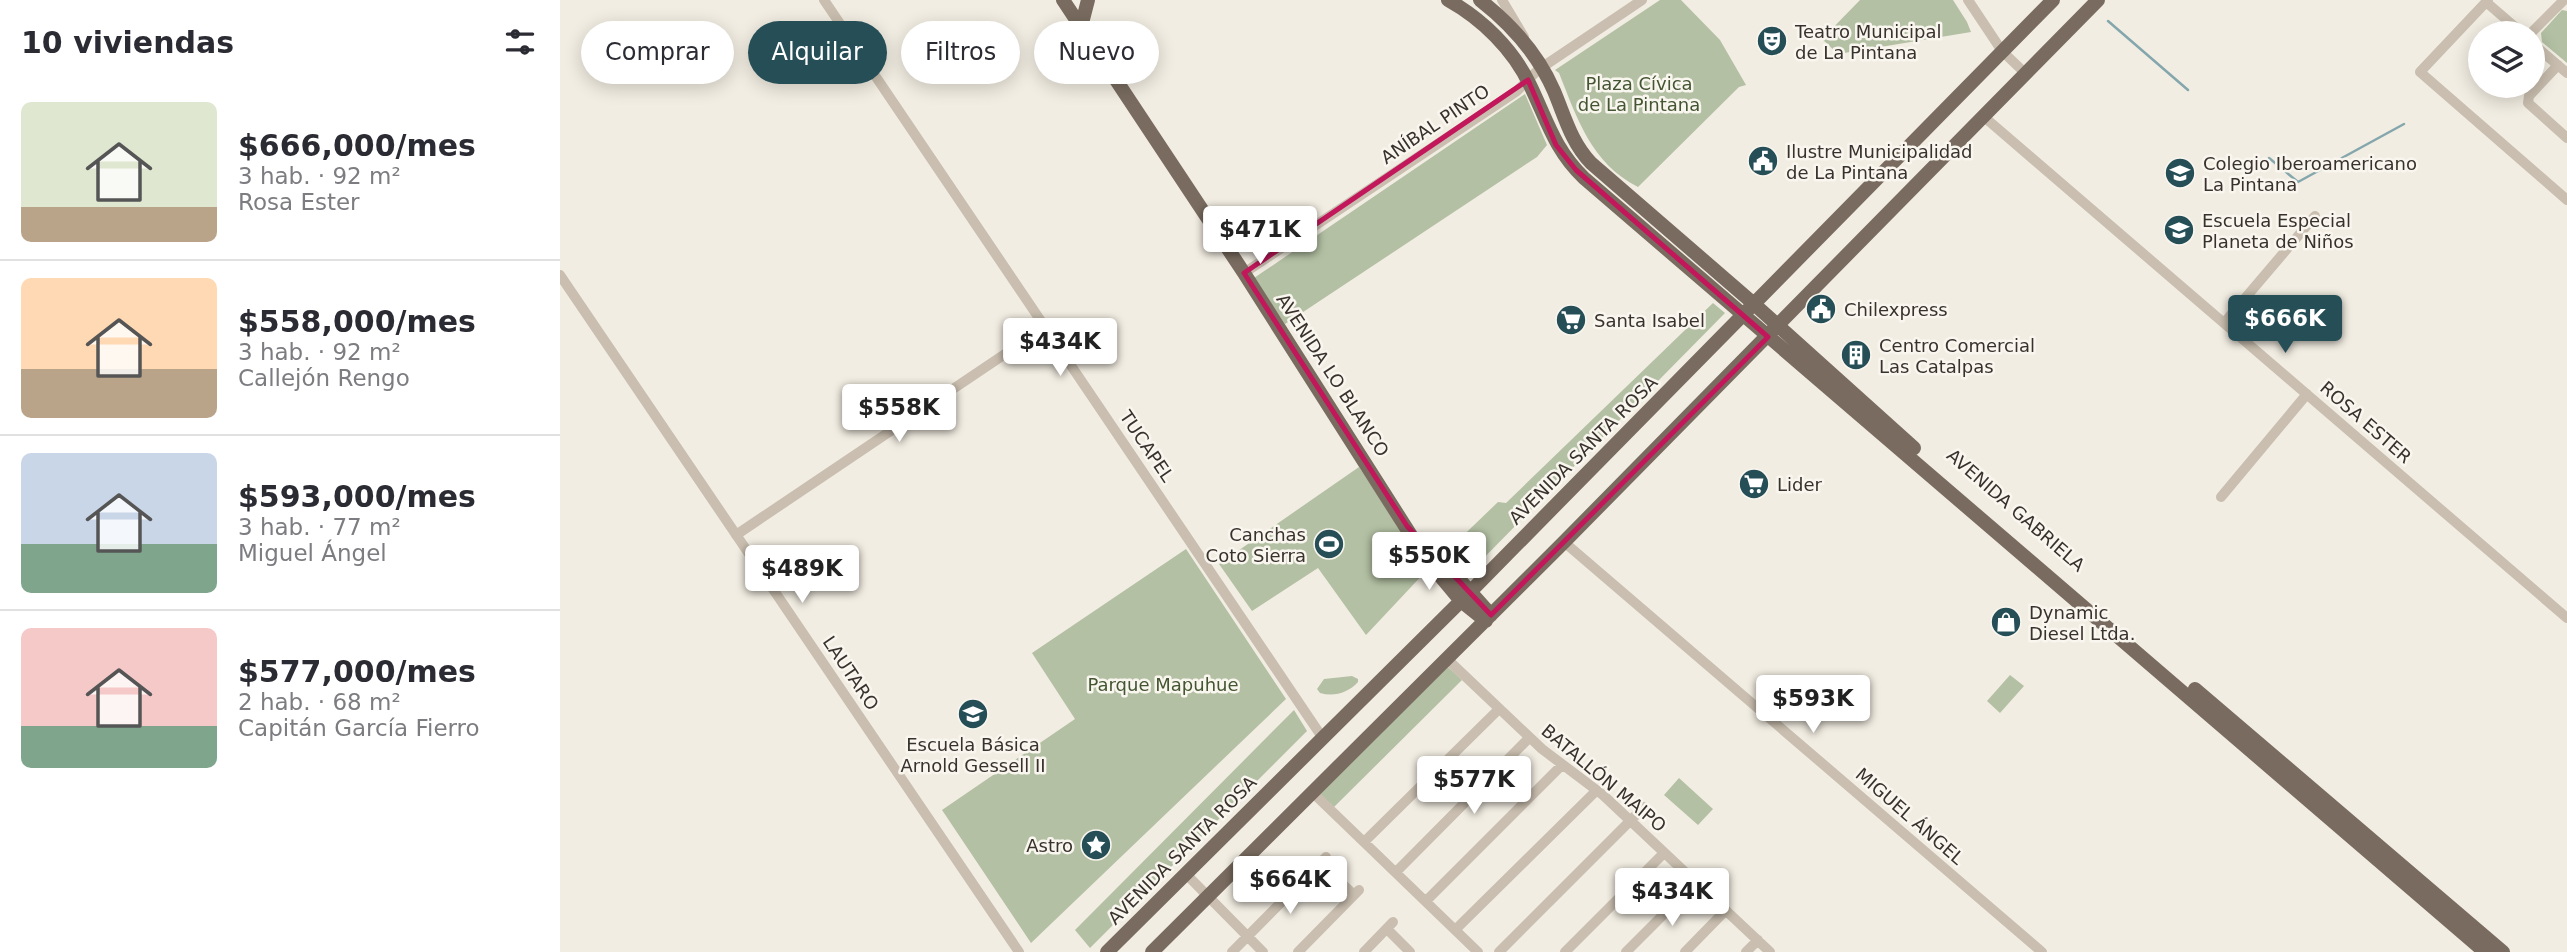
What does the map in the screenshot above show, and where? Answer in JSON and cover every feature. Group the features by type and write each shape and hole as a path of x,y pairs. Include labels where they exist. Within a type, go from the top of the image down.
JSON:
{"main road":[{"name":"AVENIDA LO BLANCO","path":"1063,0 1077,21"},
{"path":"1083,21 1088,0"},
{"name":"AVENIDA GABRIELA","path":"1448,0 1466,6 1503,46 1528,80 1556,145 1576,170 1743,316 1773,332 1862,403 2503,952"},
{"name":"AVENIDA GABRIELA","path":"1480,0 1510,25 1528,46 1542,67 1573,139 1586,158 1754,304 1773,332 1909,455 2485,952"},
{"name":"AVENIDA SANTA ROSA","path":"1107,952 1465,596 2053,0"},
{"path":"1152,952 1204,892 1312,792 1447,659 1773,332 2098,0"},
{"name":"AVENIDA LO BLANCO","path":"1119,84 1407,526 1465,596 1488,618"}],"street":[{"name":"TUCAPEL","path":"824,0 1322,737"},
{"path":"1502,0 1528,46"},
{"name":"ANÍBAL PINTO","path":"1244,273 1517,91 1542,67 1642,0"},
{"path":"1968,0 2002,51 2025,73"},
{"path":"2543,21 2564,0"},
{"path":"2509,21 2487,1 2420,72 2567,200"},
{"path":"2545,54 2567,73"},
{"path":"2558,65 2529,96 2528,103 2567,138"},
{"name":"ROSA ESTER","path":"1983,116 2567,618"},
{"path":"2224,323 2315,216"},
{"name":"LAUTARO","path":"560,275 1018,952"},
{"path":"736,535 1045,327"},
{"path":"2221,497 2307,394"},
{"name":"MIGUEL ÁNGEL","path":"1564,542 2042,952"},
{"name":"BATALLÓN MAIPO","path":"1447,659 1530,738 1597,790 1770,952"},
{"path":"1364,842 1499,709"},
{"path":"1396,872 1530,738"},
{"path":"1426,901 1562,765"},
{"path":"1455,930 1597,790"},
{"path":"1312,792 1478,952"},
{"path":"1499,952 1644,807"},
{"path":"1565,952 1664,853"},
{"path":"1232,952 1324,860 1357,893 1298,952"},
{"path":"1185,873 1263,952"},
{"path":"1626,952 1696,882"},
{"path":"1685,952 1726,911"},
{"path":"1364,952 1390,925 1410,952"},
{"path":"1746,952 1758,940"}],"highlighted area":[{"path":"1528,80 1556,145 1576,170 1768,337 1491,615 1407,526 1244,273"}],"green space":[{"name":"Plaza Cívica de La Pintana","path":"1660,0 1681,0 1720,40 1746,85 1739,87 1638,187 1622,177 1597,152 1580,123 1559,73 1555,70"},
{"path":"1860,0 1953,0 1971,32 1838,54 1822,39"},
{"path":"2562,10 2567,11 2567,63 2545,45 2545,29"},
{"name":"Plaza Cívica de La Pintana","path":"1525,94 1547,145 1537,157 1285,324 1254,278"},
{"path":"1713,303 1725,313 1467,575 1446,552 1498,502 1506,503"},
{"name":"Canchas Coto Sierra","path":"1359,467 1427,570 1366,635 1318,568 1252,611 1219,564"},
{"name":"Parque Mapuhue","path":"1186,549 1286,699 1031,943 942,810 1075,719 1032,653"},
{"path":"1448,667 1462,680 1334,807 1319,794"},
{"path":"2010,675 2024,686 2000,713 1987,701"},
{"path":"1352,676 1358,679 1358,682 1345,691 1325,694 1317,689 1324,679"},
{"path":"1294,710 1307,731 1090,948 1075,930"},
{"path":"1679,778 1713,809 1698,825 1664,795"}],"waterway":[{"path":"2108,21 2188,90"},
{"path":"2269,158 2298,182 2404,124"}],"place":[{"name":"Teatro Municipal de La Pintana","path":"1772,41"},
{"name":"Ilustre Municipalidad de La Pintana","path":"1763,161"},
{"name":"Colegio Iberoamericano La Pintana","path":"2180,173"},
{"name":"Escuela Especial Planeta de Niños","path":"2179,230"},
{"name":"Chilexpress","path":"1821,309"},
{"name":"Santa Isabel","path":"1571,320"},
{"name":"Centro Comercial Las Catalpas","path":"1856,355"},
{"name":"Lider","path":"1754,484"},
{"name":"Canchas Coto Sierra","path":"1329,544"},
{"name":"Dynamic Diesel Ltda.","path":"2006,622"},
{"name":"Escuela Básica Arnold Gessell II","path":"973,714"},
{"name":"Astro","path":"1096,845"}]}
